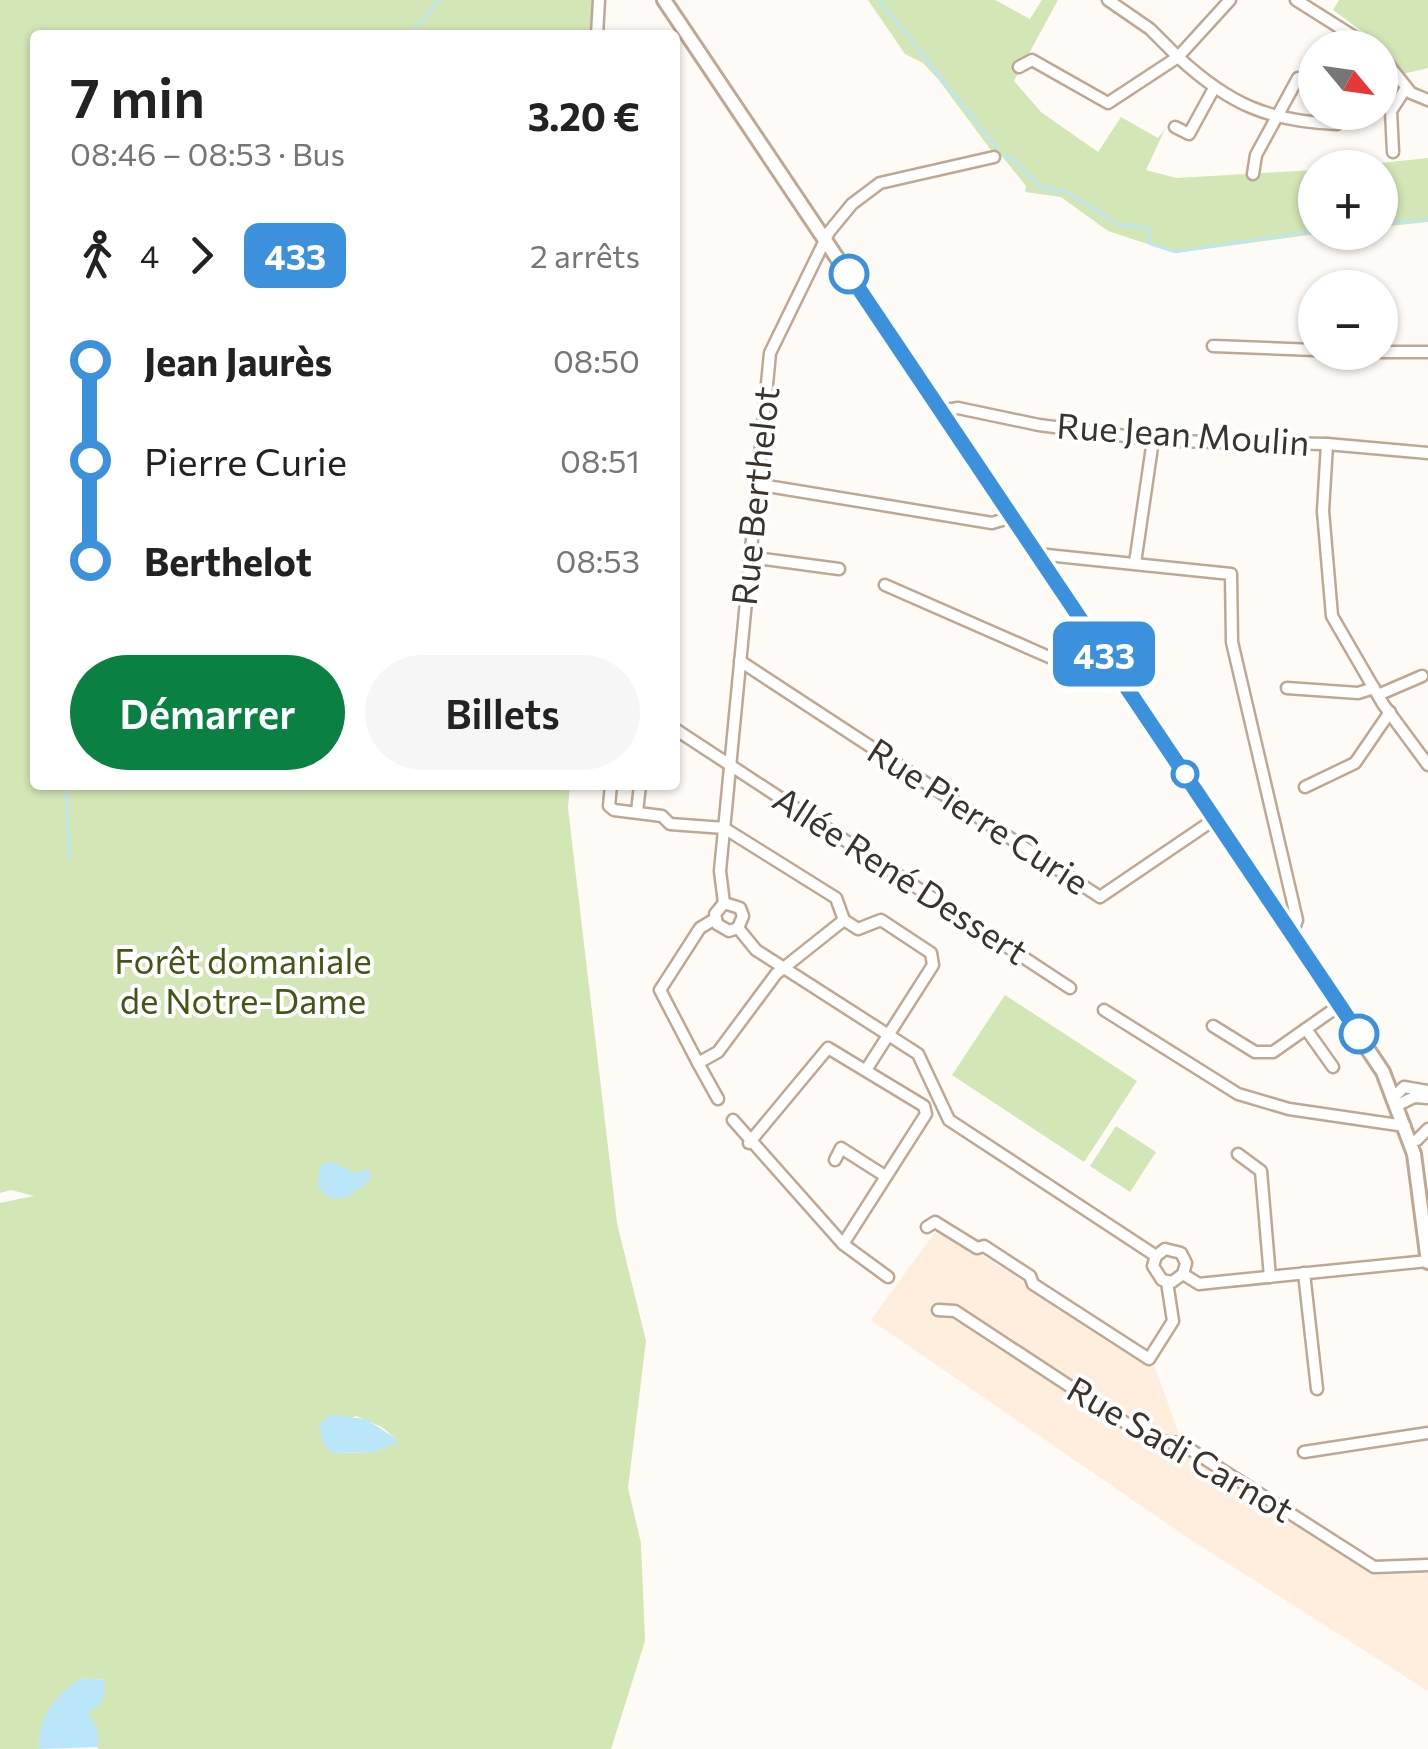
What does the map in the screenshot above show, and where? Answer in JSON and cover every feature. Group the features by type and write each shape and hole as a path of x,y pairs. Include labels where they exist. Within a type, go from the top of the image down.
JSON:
{"main road":[{"path":"664,0 1383,1072 1417,1140 1428,1262"},
{"path":"1399,1099 1423,1198"}],"street":[{"path":"598,30 599,0"},
{"path":"1108,0 1150,30 1213,90 1276,118 1298,120"},
{"path":"1019,67 1032,60 1108,103 1178,57 1230,0"},
{"path":"1296,0 1344,30"},
{"path":"1254,174 1256,156 1298,78"},
{"path":"1398,78 1406,88 1428,100"},
{"path":"1393,150 1390,111 1406,88"},
{"path":"1175,128 1188,134 1213,90"},
{"name":"Rue Berthelot","path":"724,904 719,891 724,828 754,484 770,353 825,240 852,204 880,183 994,157"},
{"path":"1212,346 1298,349"},
{"path":"1398,352 1428,352"},
{"name":"Rue Jean Moulin","path":"941,410 958,408 1039,425 1153,440 1327,444 1428,453"},
{"path":"1135,563 1153,440"},
{"path":"1327,444 1323,511 1328,600 1343,637 1428,766"},
{"path":"754,484 992,523 1012,517"},
{"path":"1037,554 1231,574 1232,642 1298,920 1292,934"},
{"path":"749,557 840,569"},
{"path":"884,585 1049,657 1058,658 1091,634"},
{"name":"Rue Pierre Curie","path":"740,661 1100,897 1215,820"},
{"path":"1287,688 1358,693 1422,676"},
{"path":"1306,786 1355,763 1390,712"},
{"name":"Allée René Dessert","path":"680,732 1070,988"},
{"path":"611,790 609,806 662,816 670,824 724,828 836,898 844,920 858,928 881,920 930,952 932,965 866,1070"},
{"path":"638,812 640,790"},
{"path":"718,1100 660,990 700,928 715,919 724,904 740,908 744,916 738,928"},
{"path":"715,919 724,930 738,928"},
{"path":"698,1063 718,1052 784,967 844,920"},
{"path":"738,928 756,950 918,1054 949,1120 1156,1256"},
{"path":"1213,1026 1255,1052 1273,1052 1340,1005"},
{"path":"1104,1010 1238,1094 1319,1115 1405,1126"},
{"path":"1306,1029 1333,1067"},
{"path":"749,1143 828,1048 924,1106 926,1114 842,1244"},
{"path":"1399,1099 1428,1094"},
{"path":"733,1120 749,1143 842,1244 888,1277"},
{"path":"1417,1140 1428,1129"},
{"path":"835,1160 842,1148 885,1176"},
{"path":"1238,1154 1262,1171 1270,1276"},
{"path":"927,1227 935,1222 976,1248 984,1246 1149,1359 1173,1321 1167,1282 1154,1272 1156,1256 1165,1249 1181,1253 1186,1263 1183,1274 1167,1282"},
{"path":"1183,1274 1199,1284 1428,1262"},
{"path":"1304,1273 1317,1389"},
{"name":"Rue Sadi Carnot","path":"938,1310 955,1311 1153,1441 1180,1443 1374,1567 1428,1565"},
{"path":"1304,1452 1428,1433"}],"shaded area":[{"path":"939,1227 1155,1367 1178,1432 1377,1562 1428,1558 1428,1691 1191,1540 871,1320"}],"green space":[{"name":"Forêt domaniale de Notre-Dame","path":"0,0 597,0 595,30 30,30 30,790 570,790 568,808 617,1223 646,1341 628,1488 641,1543 645,1641 611,1749 98,1749 87,1712 104,1680 82,1678 46,1718 39,1749 0,1749 0,1203 34,1196 11,1190 0,1193","holes":["356,1416 382,1427 398,1441 375,1452 332,1453 320,1431"]},
{"path":"868,0 995,0 1030,19 1042,0 1058,0 1014,81 1041,112 1098,152 1121,117 1158,138 1165,129 1146,170 1176,178 1298,171 1298,236 1175,253 1108,231 1061,197 1025,192 1026,186 1001,155 991,150 938,79 923,63 905,54"},
{"path":"1339,0 1428,0 1428,68 1403,74 1398,68 1398,30 1360,30 1333,10"},
{"path":"1428,158 1428,222 1398,225 1398,161"},
{"path":"1005,995 1137,1081 1084,1162 952,1075"},
{"path":"1116,1126 1156,1152 1130,1192 1090,1166"}],"water":[{"path":"332,1162 355,1173 368,1169 371,1179 347,1198 332,1199 318,1188 320,1165"},
{"path":"330,1415 366,1419 399,1441 375,1452 332,1453 322,1440 319,1424"},
{"path":"82,1678 104,1680 102,1700 88,1713 97,1729 99,1747 39,1749 41,1727 50,1708"}],"waterway":[{"path":"414,30 439,0"},
{"path":"879,0 997,148"},
{"path":"1007,155 1007,160 1013,159 1043,189 1051,187 1055,193 1063,190 1118,224 1149,229 1150,244 1175,252 1298,234"},
{"path":"1398,222 1428,220"},
{"path":"66,790 70,859"}],"bus line":[{"name":"433","path":"849,274 1359,1034"}]}
